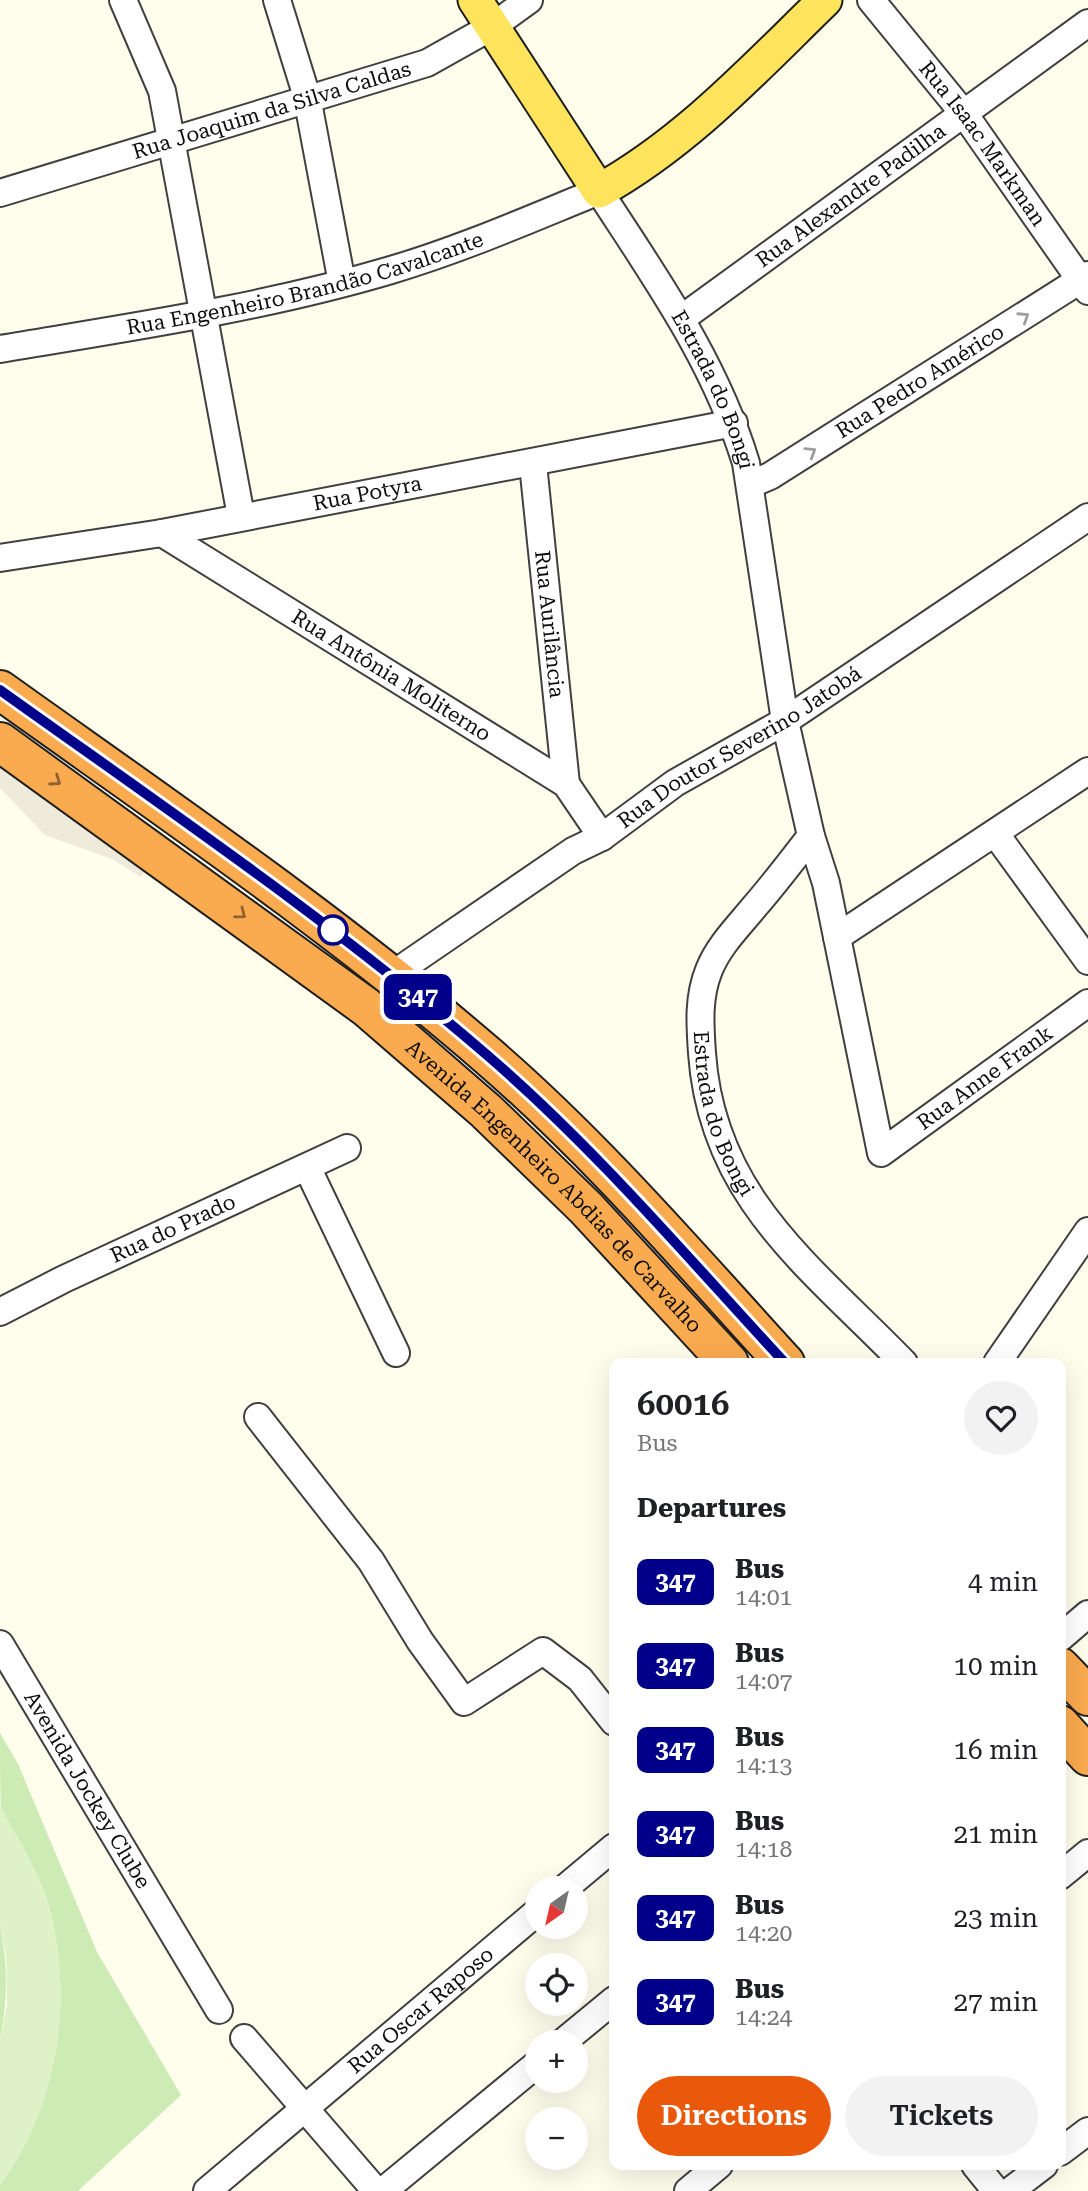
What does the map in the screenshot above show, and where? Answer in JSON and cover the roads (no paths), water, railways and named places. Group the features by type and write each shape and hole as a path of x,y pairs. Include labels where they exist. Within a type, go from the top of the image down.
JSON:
{"highway":[{"name":"Avenida Engenheiro Abdias de Carvalho","path":"0,690 295,900 392,975 489,1057 616,1179 780,1358"},
{"name":"Avenida Engenheiro Abdias de Carvalho","path":"0,742 366,1007 486,1111 586,1208 724,1358"},
{"path":"1066,1673 1088,1696"},
{"path":"1066,1732 1088,1756"}],"main road":[{"path":"599,191 627,175 695,126 825,0"},
{"name":"Estrada do Bongi","path":"484,13 599,191"}],"street":[{"path":"123,0 162,91 206,316 241,516"},
{"path":"278,0 307,97 342,283"},
{"name":"Rua Joaquim da Silva Caldas","path":"0,193 307,97 373,81 427,63 484,13 529,0"},
{"name":"Rua Isaac Markman","path":"871,0 965,115 1086,282"},
{"name":"Rua Alexandre Padilha","path":"681,319 1088,23"},
{"name":"Rua Engenheiro Brandão Cavalcante","path":"0,348 206,316 342,283 456,249 599,191"},
{"name":"Estrada do Bongi","path":"599,191 712,371 734,423 751,484 785,721 811,836 826,883 881,1153"},
{"name":"Rua Pedro Américo","path":"751,484 770,476 1086,282"},
{"name":"Rua Potyra","path":"0,558 162,533 241,516 533,464 734,423"},
{"name":"Rua Aurilância","path":"533,464 566,785"},
{"name":"Rua Doutor Severino Jatobá","path":"392,975 573,850 602,837 674,783 785,721 1088,517"},
{"name":"Rua Antônia Moliterno","path":"162,533 566,785 602,837"},
{"path":"837,937 1088,771"},
{"path":"995,833 1088,961"},
{"name":"Estrada do Bongi","path":"811,836 721,946 709,969 700,996 705,1089 715,1130 736,1176 772,1230 899,1358"},
{"name":"Rua Anne Frank","path":"881,1153 1088,1003"},
{"name":"Rua do Prado","path":"0,1312 64,1279 347,1148"},
{"path":"307,1167 396,1353"},
{"path":"1001,1358 1086,1239"},
{"path":"258,1417 371,1561 420,1642 464,1702 543,1651 580,1679 609,1716"},
{"path":"1066,1633 1088,1614"},
{"name":"Avenida Jockey Clube","path":"0,1644 173,1938 219,2010"},
{"path":"579,1876 609,1851"},
{"path":"1066,1871 1088,1853"},
{"name":"Rua Oscar Raposo","path":"207,2191 525,1922"},
{"path":"578,2030 609,2004"},
{"path":"244,2038 376,2191"},
{"path":"383,2191 525,2074"},
{"path":"1066,2148 1088,2131"},
{"path":"688,2191 713,2170"},
{"path":"979,2170 996,2191"},
{"path":"1010,2191 1037,2170"}]}
